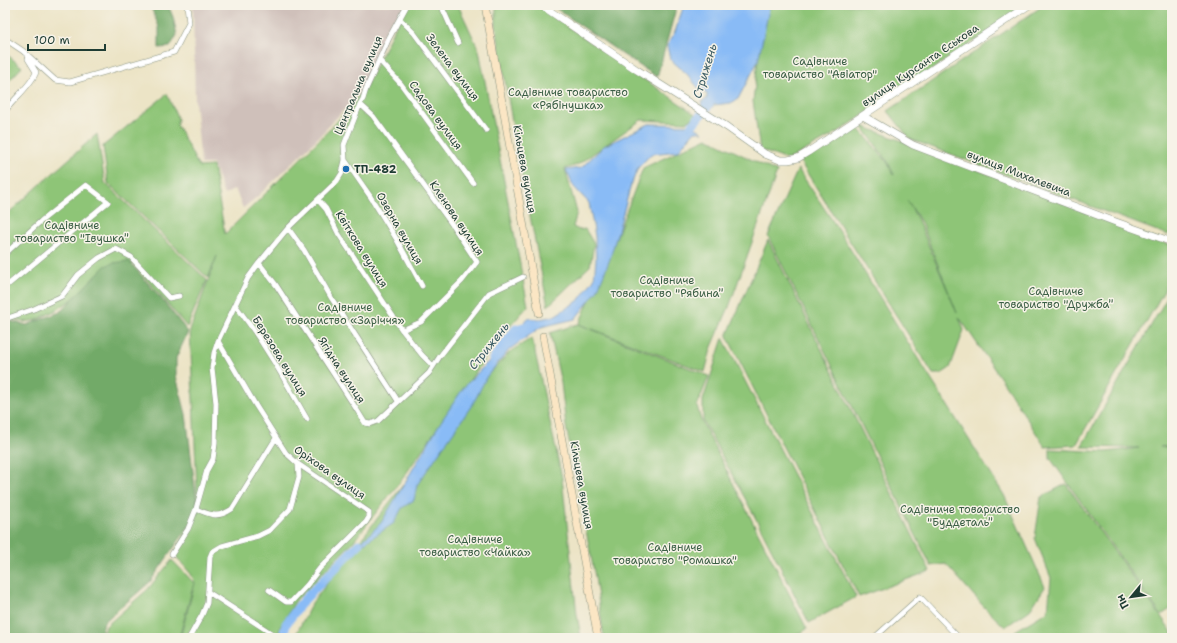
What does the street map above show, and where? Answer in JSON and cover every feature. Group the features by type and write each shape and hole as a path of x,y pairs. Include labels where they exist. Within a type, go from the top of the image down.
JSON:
{"main road":[{"name":"Кільцева вулиця","path":"485,5 539,313"},
{"name":"Кільцева вулиця","path":"543,336 598,638"}],"street":[{"path":"5,39 23,51 55,80 70,82 174,52 189,23 187,5"},
{"name":"Центральна вулиця","path":"172,554 188,529 196,509 207,470 213,459 216,403 212,368 214,353 218,341 236,306 248,278 259,263 288,228 318,200 342,173 345,160 344,145 379,60 407,5"},
{"path":"441,5 458,43"},
{"name":"вулиця Курсанта Єськова","path":"542,5 637,70 714,119 765,154 780,160 798,158 808,152 1029,5"},
{"name":"Зелена вулиця","path":"400,19 414,33 486,130"},
{"path":"5,111 34,77 36,72 23,51"},
{"name":"Садова вулиця","path":"379,60 401,84 473,183"},
{"name":"Кленова вулиця","path":"360,104 373,116 391,140 478,262 462,281 421,322 402,330"},
{"name":"вулиця Михалевича","path":"863,116 913,145 1172,242"},
{"name":"Озерна вулиця","path":"345,160 374,202 422,286"},
{"path":"5,254 41,221 86,185 108,202 10,284 5,283"},
{"name":"Квіткова вулиця","path":"318,200 326,209 338,233 402,330 418,351 433,366"},
{"path":"288,228 304,250 332,299 398,401 429,373 489,293 523,277"},
{"path":"5,319 34,309 62,296 78,275 99,258 116,249 131,257 169,298 179,296"},
{"name":"Ягідна вулиця","path":"259,263 276,285 365,423 370,424 378,421 398,401"},
{"name":"Березова вулиця","path":"236,306 280,371 306,419"},
{"name":"Оріхова вулиця","path":"218,341 286,453 298,464 369,512 366,522 320,568 291,602 286,602 269,590"},
{"path":"196,509 217,516 222,515 232,509 276,438"},
{"path":"189,638 207,603 210,557 212,552 222,546 258,536 270,530 290,508 299,477 298,464"},
{"path":"208,592 271,634"},
{"path":"874,638 920,597 959,638"}],"shaded area":[{"path":"193,5 405,5 387,36 364,88 316,140 257,197 243,208 235,189 224,195 213,164 201,164 195,101"}],"green space":[{"path":"150,5 168,5 173,17 177,35 170,47 159,48 159,27"},
{"name":"Садівниче товариство «Заріччя»","path":"406,5 458,5 479,50 528,306 496,342 403,478 353,542 296,600 280,627 279,638 180,638 195,583 191,574 174,554 198,513 190,330 217,256 208,278 108,183 103,146 167,94 178,119 177,125 199,167 213,166 225,234 335,124 365,88"},
{"name":"Садівниче товариство «Рябінушка»","path":"496,5 536,5 695,114 688,122 641,120 577,165 565,169 577,212 573,227 579,230 585,229 594,244 590,266 548,306 517,151 496,27"},
{"path":"551,5 677,5 657,77 622,54"},
{"name":"Садівниче товариство \"Авіатор\"","path":"765,5 1029,5 838,132 788,160 760,150 753,101"},
{"path":"1044,5 1172,5 1172,226 1168,235 910,139 888,111"},
{"path":"5,53 22,67 5,85"},
{"name":"Садівниче товариство \"Дружба\"","path":"857,126 887,162 894,175 888,162 862,126 1172,246 1172,277 1076,445 1045,447 959,317 964,330 950,368 941,374 933,374 799,160","holes":["907,200 921,222 957,313 918,220"]},
{"name":"Садівниче товариство \"Івушка\"","path":"97,134 105,183 207,280 187,327 133,263 115,271 58,309 37,320 24,322 5,318 5,216"},
{"name":"Садівниче товариство \"Рябина\"","path":"707,138 777,172 729,307 711,349 705,372 579,324 613,246 643,168"},
{"name":"Садівниче товариство \"Буддеталь\"","path":"798,169 838,229 1004,495 1045,587 1030,610 1005,627 985,608 946,564 931,566 768,236"},
{"path":"768,240 930,571 859,597 727,336"},
{"path":"129,261 188,332 176,358 176,376 186,414 198,513 150,582 104,622 100,638 5,638 5,320 27,325 60,312 105,266 113,263"},
{"path":"1172,289 1172,446 1160,447 1172,447 1172,608 1161,615 1050,458 1050,449 1106,452 1139,448 1081,447"},
{"name":"Садівниче товариство \"Ромашка\"","path":"578,324 709,376 697,406 701,420 807,629 792,638 604,638 595,577 566,426 561,383 550,333"},
{"name":"Садівниче товариство «Чайка»","path":"532,338 562,478 577,615 581,638 294,638 312,603 487,376 511,351"},
{"path":"723,338 856,597 809,623 754,515 703,421 703,400"},
{"path":"1066,484 1172,632 1172,638 1020,638 1015,631 1048,611 1051,578 1035,538 1041,497"},
{"path":"172,560 194,583 179,638 103,638 106,626 147,590"}],"water":[{"path":"684,5 770,5 758,61 738,99 731,103 714,105 709,111 701,106 702,102 707,99 707,94 700,90 687,74 670,59 667,46 675,32"},
{"path":"649,124 691,125 703,132 695,131 678,151 651,154 638,168 631,185 610,259 597,291 575,319 541,327 510,349 487,376 474,402 417,485 414,500 402,508 394,523 351,552 381,523 440,423 464,387 528,318 540,319 554,316 578,301 594,279 596,260 595,236 589,203 574,187 566,170 581,168 604,146"}],"waterway":[{"name":"Стрижень","path":"684,135 708,106"},
{"name":"Стрижень","path":"493,359 516,329 531,325"},
{"name":"Стрижень","path":"283,638 286,624 302,602 359,544"}],"place":[{"name":"ТП-482","path":"346,169"}]}
